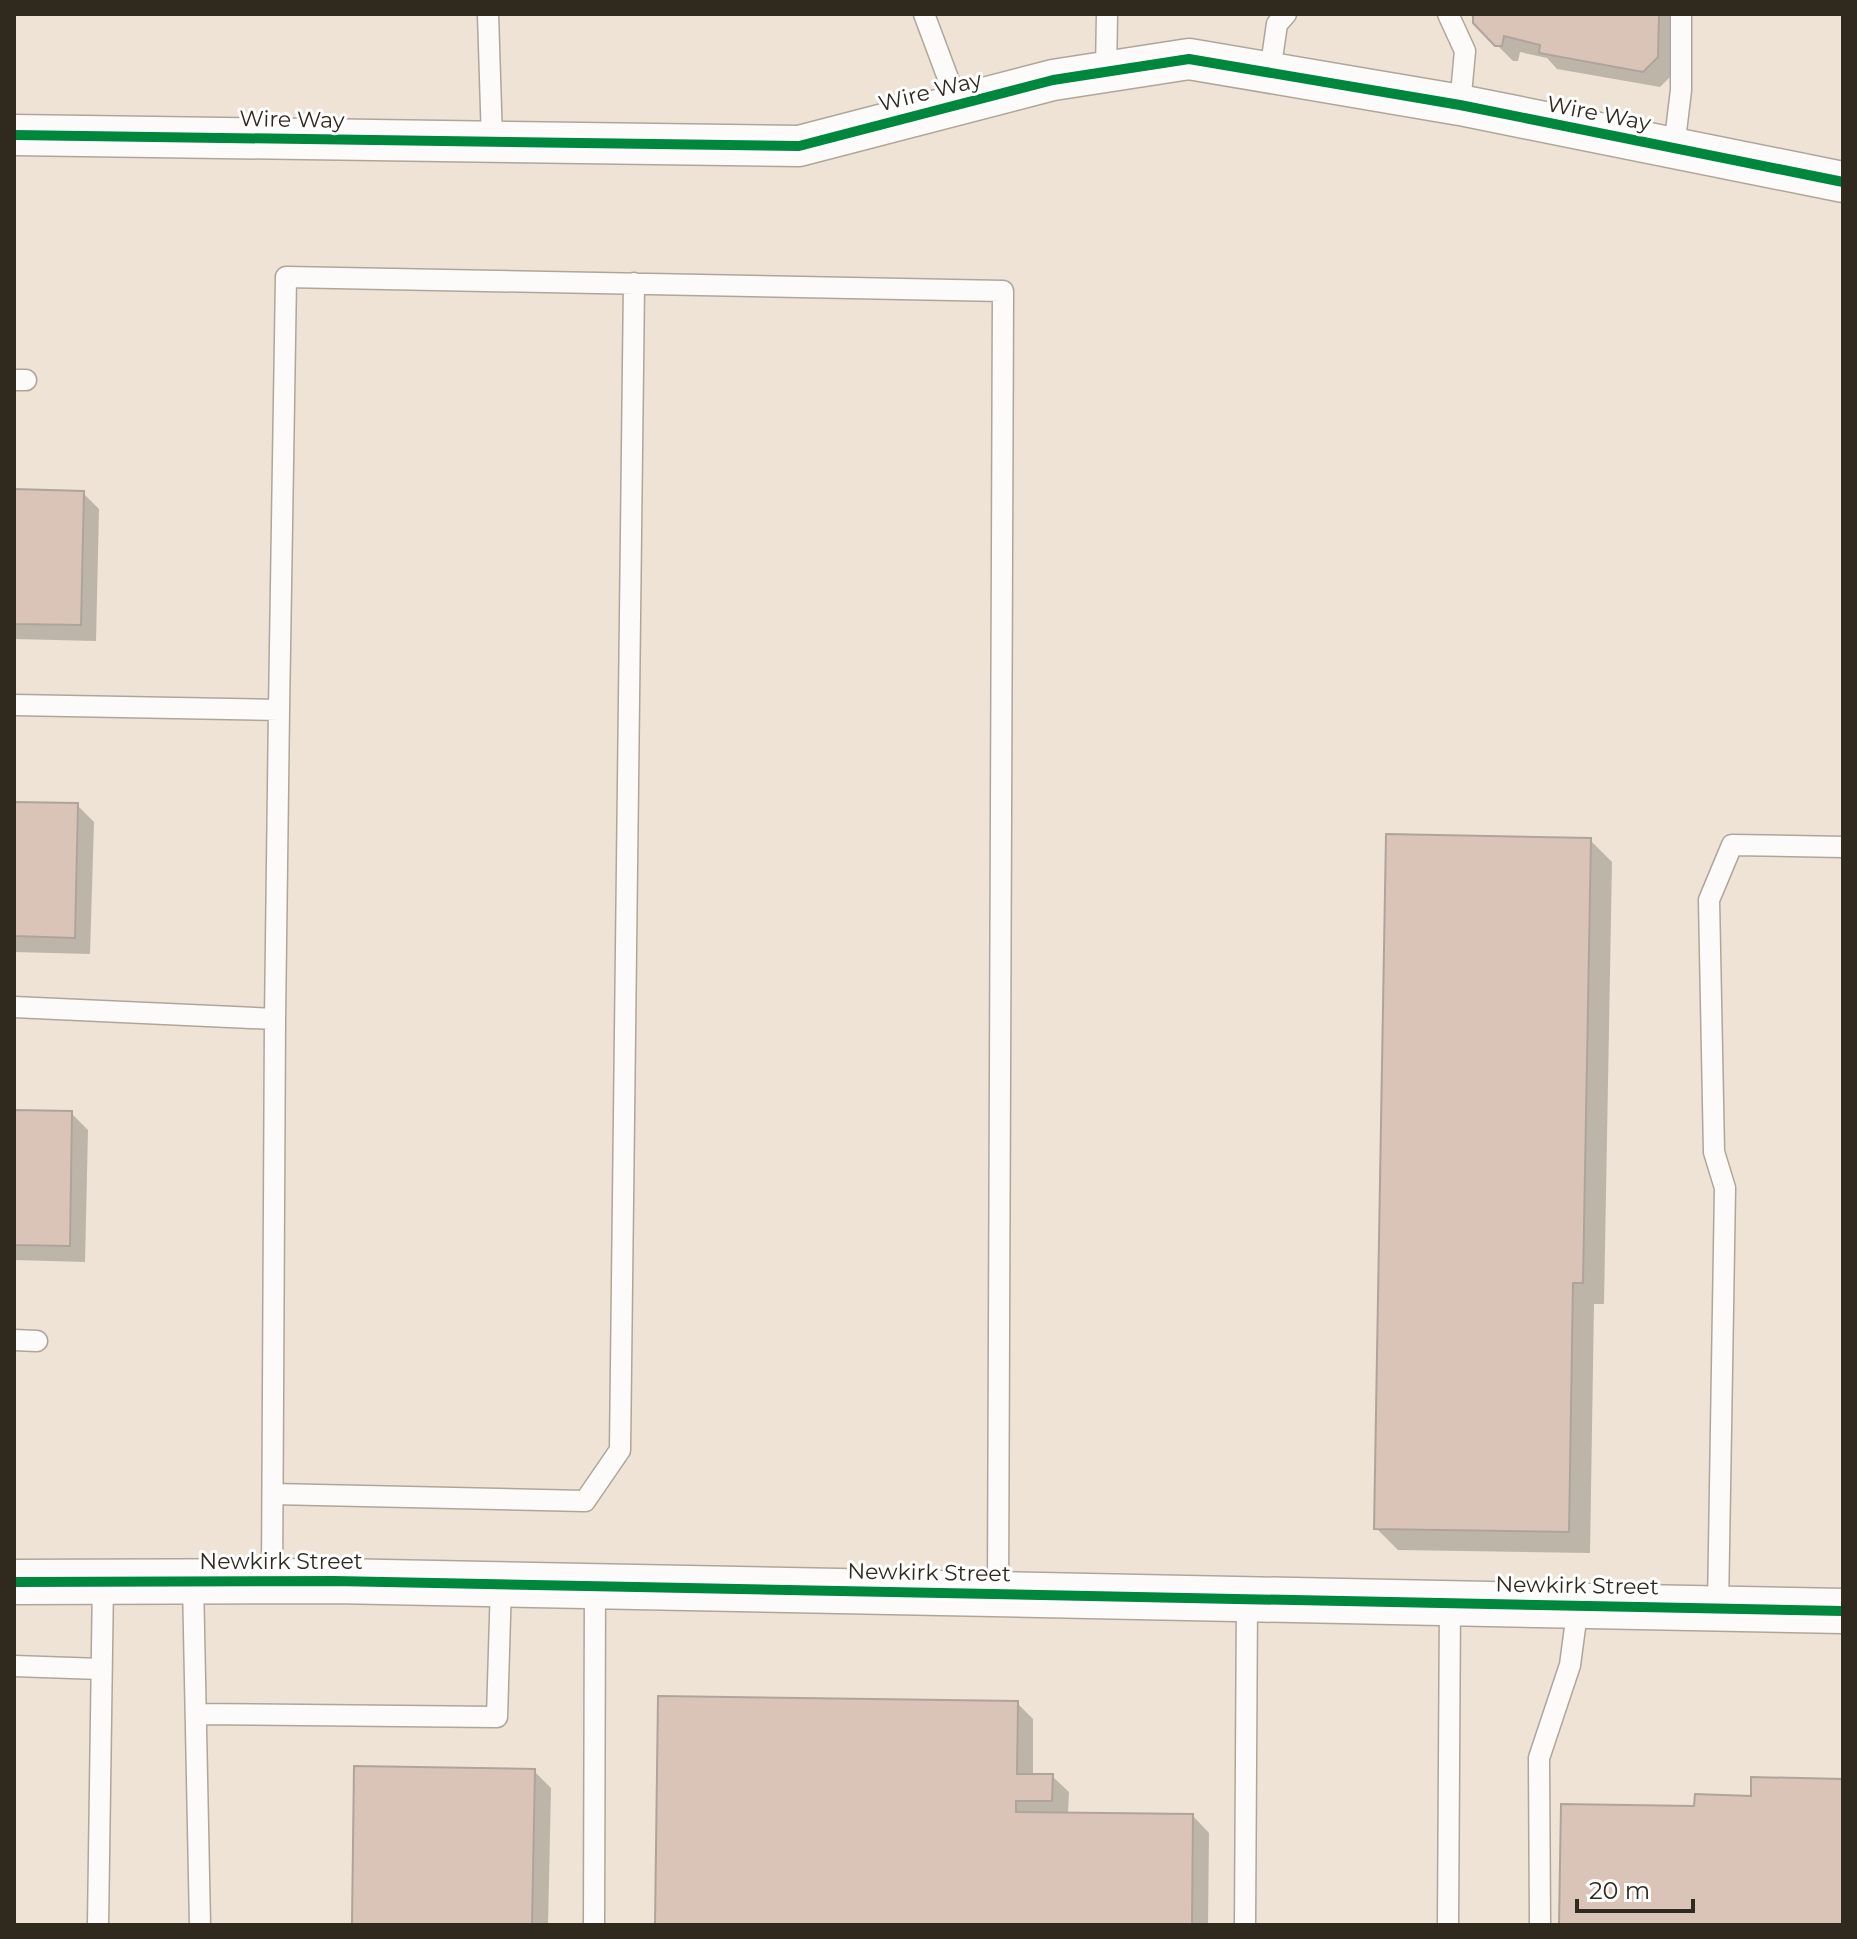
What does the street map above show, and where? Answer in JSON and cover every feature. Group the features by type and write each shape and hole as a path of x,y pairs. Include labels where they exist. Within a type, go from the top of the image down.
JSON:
{"street":[{"name":"Wire Way","path":"14,135 799,146 1053,80 1189,59 1460,105 1843,182"},
{"name":"Newkirk Street","path":"14,1582 501,1584 1843,1611"}],"lane":[{"path":"488,14 492,141"},
{"path":"924,14 958,105"},
{"path":"1106,72 1107,14"},
{"path":"1270,72 1277,24 1286,14"},
{"path":"1448,14 1465,51 1460,105"},
{"path":"1674,148 1681,90 1681,14"},
{"path":"272,1581 275,1019 286,277 1003,291 998,1593"},
{"path":"273,1494 585,1501 620,1450 634,283"},
{"path":"14,705 279,710"},
{"path":"1718,1608 1725,1188 1714,1152 1709,900 1732,845 1843,847"},
{"path":"14,1007 275,1019"},
{"path":"14,1340 37,1341"},
{"path":"98,1925 103,1581"},
{"path":"193,1581 200,1925"},
{"path":"196,1714 497,1717 501,1584"},
{"path":"594,1925 595,1586"},
{"path":"1245,1925 1247,1598"},
{"path":"1448,1925 1450,1602"},
{"path":"1540,1925 1539,1758 1570,1665 1578,1605"},
{"path":"14,1666 101,1669"}],"building":[{"path":"1473,14 1659,14 1658,57 1643,72 1539,53 1540,45 1504,36 1502,46 1495,46 1473,23"},
{"path":"14,489 84,491 81,625 14,624"},
{"path":"14,802 78,803 75,938 14,936"},
{"path":"1386,834 1591,838 1583,1283 1573,1283 1569,1532 1374,1529"},
{"path":"14,1110 72,1111 70,1246 14,1245"},
{"path":"658,1696 1018,1701 1017,1774 1053,1774 1052,1801 1016,1801 1016,1812 1193,1814 1192,1925 655,1925"},
{"path":"354,1766 535,1769 532,1925 352,1925"},
{"path":"1751,1777 1843,1779 1843,1925 1559,1925 1561,1804 1694,1806 1695,1794 1751,1796"}],"cycle path":[{"path":"14,135 799,146 1053,80 1189,59 1460,105 1843,182"},
{"path":"14,1582 334,1581 1843,1611"}]}
